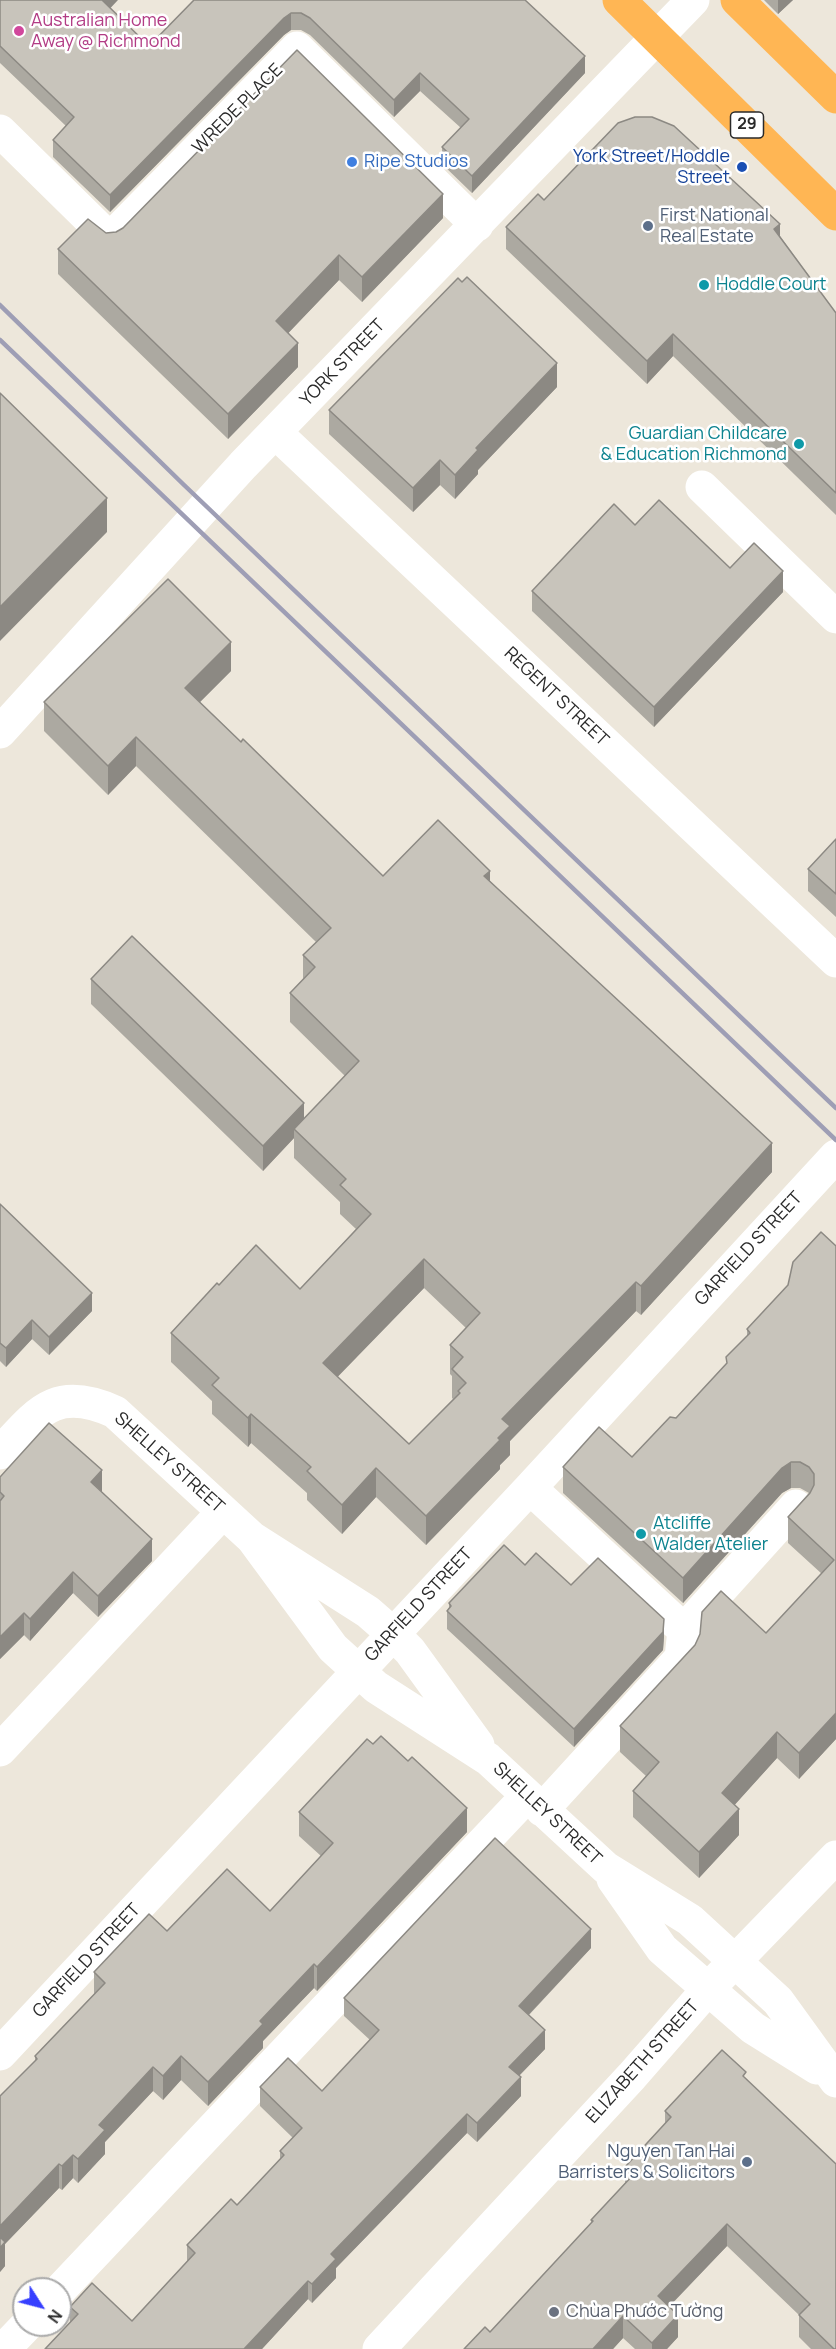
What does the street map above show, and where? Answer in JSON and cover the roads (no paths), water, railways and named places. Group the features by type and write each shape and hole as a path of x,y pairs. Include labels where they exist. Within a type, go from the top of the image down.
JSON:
{"highway":[{"name":"29","path":"619,0 836,213"},
{"path":"738,0 836,97"}],"street":[{"name":"YORK STREET","path":"0,732 243,465 693,0"},
{"name":"WREDE PLACE","path":"0,131 110,239 297,48 477,225"},
{"name":"REGENT STREET","path":"276,433 836,962"},
{"path":"702,487 836,617"},
{"name":"GARFIELD STREET","path":"0,2054 530,1488 836,1156"},
{"name":"SHELLEY STREET","path":"0,1454 42,1411 61,1402 80,1401 97,1404 115,1412 252,1538 368,1612 392,1633 410,1651 488,1759"},
{"path":"530,1488 684,1630"},
{"path":"72,2278 535,1803 681,1658 684,1630 796,1506"},
{"path":"0,1750 224,1512"},
{"name":"SHELLEY STREET","path":"252,1538 333,1648 376,1687 488,1759 606,1869 690,1920 778,2001 834,2079"},
{"name":"ELIZABETH STREET","path":"379,2349 639,2068 708,1989 836,1857"},
{"name":"SHELLEY STREET","path":"606,1869 662,1949 753,2028 834,2079"},
{"path":"4,2349 16,2337"}],"railway":[{"path":"0,305 183,484 836,1108"},
{"path":"0,340 836,1140"}],"place":[{"name":"Australian Home Away @ Richmond","path":"19,31"},
{"name":"Ripe Studios","path":"352,162"},
{"name":"York Street/Hoddle Street","path":"742,167"},
{"name":"First National Real Estate","path":"648,226"},
{"name":"Hoddle Court","path":"704,285"},
{"name":"Guardian Childcare & Education Richmond","path":"799,444"},
{"name":"Atcliffe Walder Atelier","path":"641,1534"},
{"name":"Nguyen Tan Hai Barristers & Solicitors","path":"747,2162"},
{"name":"Chùa Phước Tường","path":"554,2312"}]}
